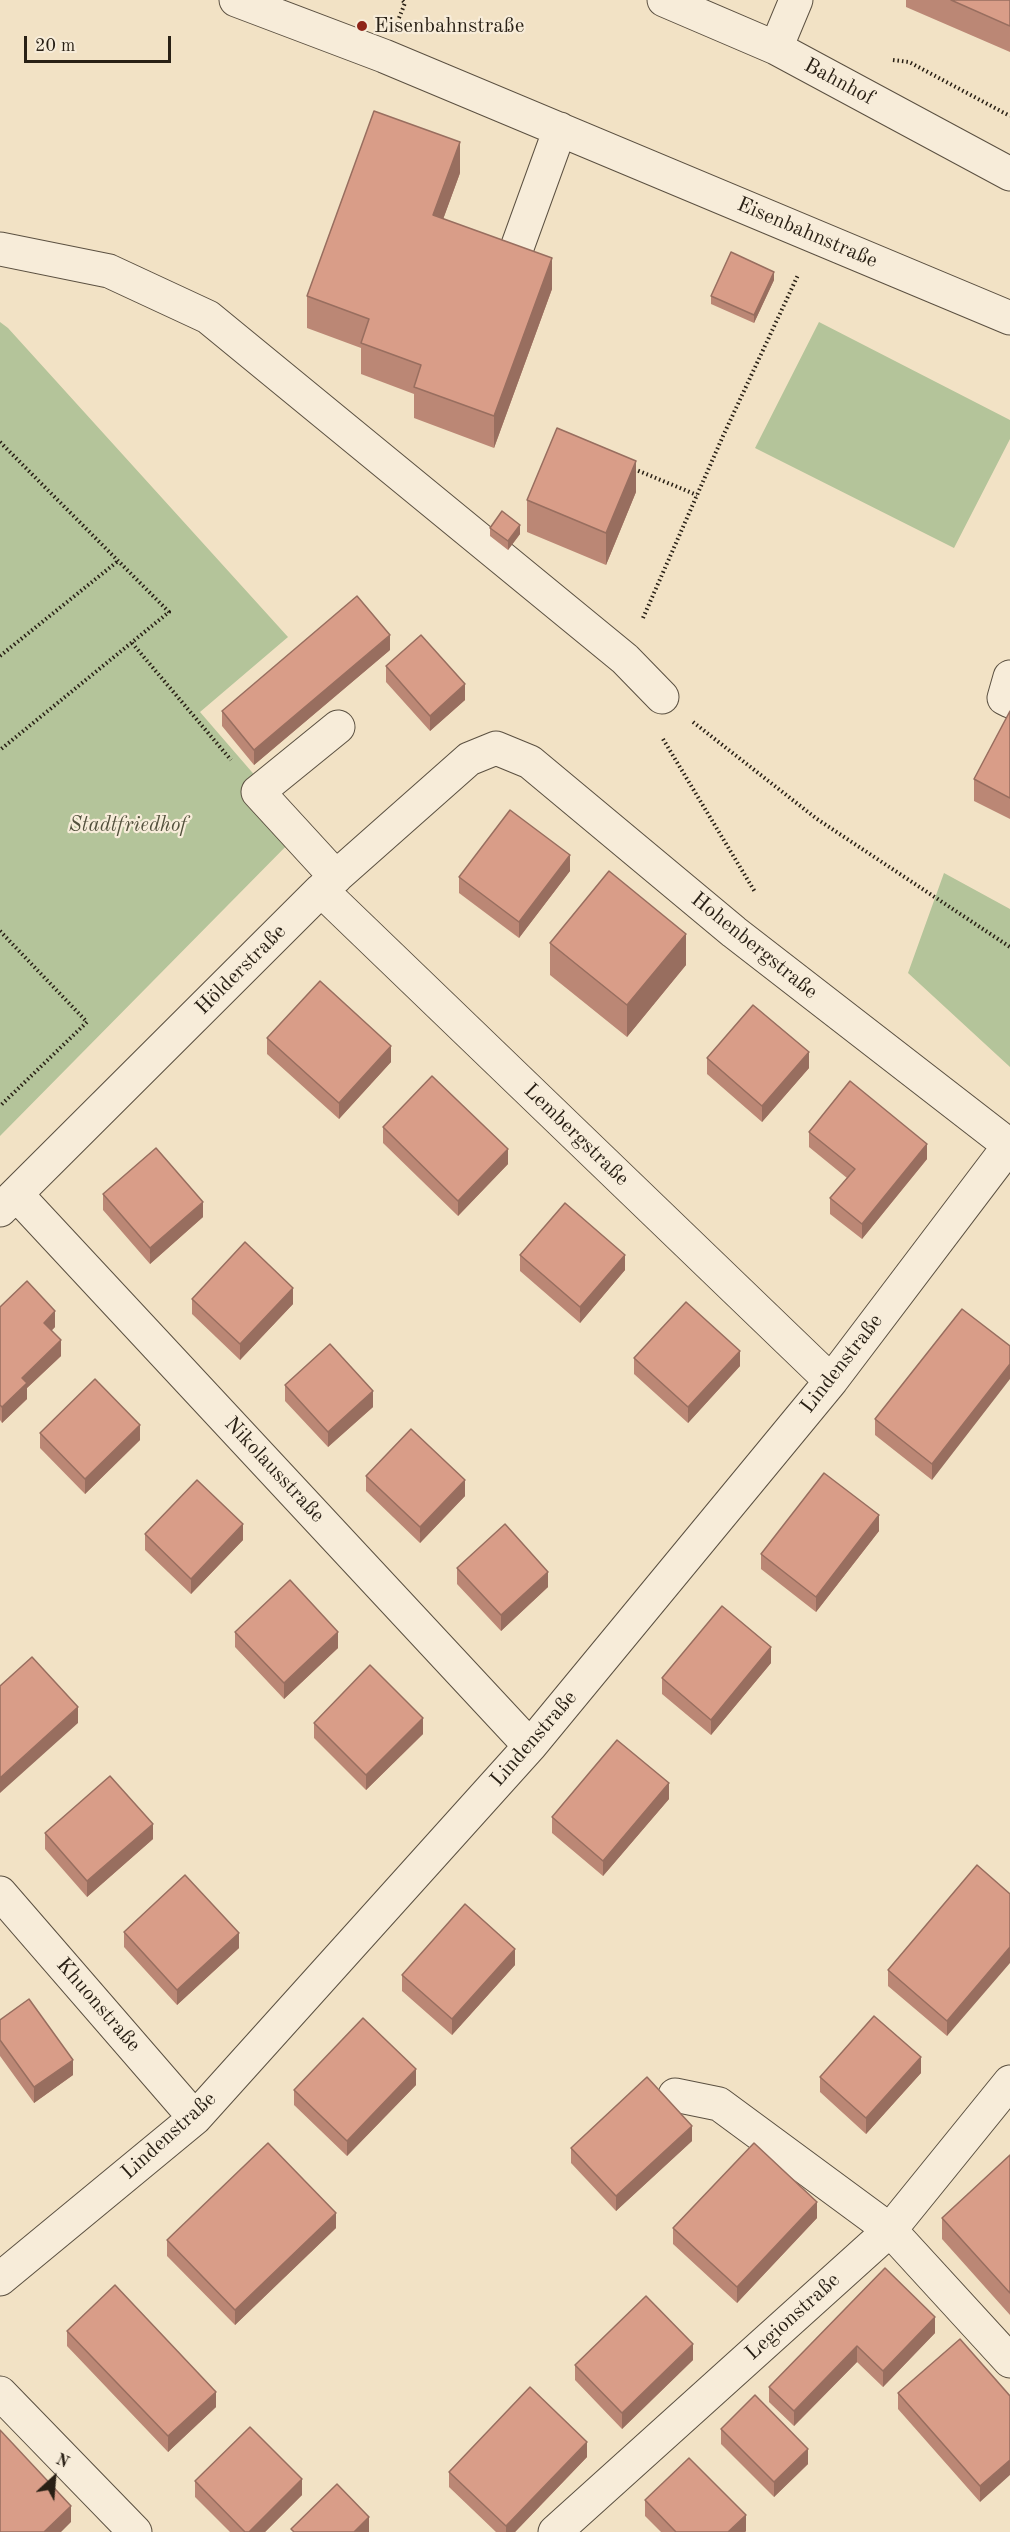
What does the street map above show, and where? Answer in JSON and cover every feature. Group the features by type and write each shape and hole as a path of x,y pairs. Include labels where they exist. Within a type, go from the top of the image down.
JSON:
{"street":[{"name":"Eisenbahnstraße","path":"236,0 384,56 1010,318"},
{"name":"Bahnhof","path":"664,0 776,48 1010,174"},
{"path":"776,48 796,0"},
{"path":"514,256 560,129"},
{"path":"0,249 109,271 208,317 625,659 662,698"},
{"path":"1010,677 1004,698 1010,701"},
{"path":"258,792 338,727"},
{"name":"Hohenbergstraße","path":"496,748 530,762 734,932 1009,1146"},
{"name":"Hölderstraße","path":"8,1202 329,883 469,759 496,748"},
{"name":"Lembergstraße","path":"258,792 329,883 831,1381"},
{"name":"Lindenstraße","path":"0,2279 195,2118 530,1746 831,1381 1009,1146"},
{"name":"Nikolausstraße","path":"8,1202 530,1746"},
{"name":"Khuonstraße","path":"0,1893 195,2118"},
{"name":"Legionstraße","path":"555,2532 890,2230 1010,2082"},
{"path":"675,2095 719,2103 890,2230 1010,2361"},
{"path":"0,2393 135,2532"}],"path":[{"path":"398,23 405,3 402,0"},
{"path":"625,659 697,495 816,236"},
{"path":"0,442 169,612 0,750"},
{"path":"633,468 697,495"},
{"path":"0,656 118,561"},
{"path":"132,643 258,792"},
{"path":"662,698 817,819 1010,948"},
{"path":"662,736 760,900 734,932"},
{"path":"0,930 87,1022 0,1106"}],"green space":[{"name":"Stadtfriedhof","path":"0,322 8,328 288,637 200,712 302,830 0,1136"},
{"path":"819,322 1010,420 1010,439 954,548 755,448"},
{"path":"944,873 1010,909 1010,1067 908,973"}],"building":[{"path":"951,0 1010,0 1010,26"},
{"path":"374,111 460,142 433,215 552,258 494,416 414,387 421,365 361,343 369,319 307,296"},
{"path":"731,252 774,272 754,315 711,296"},
{"path":"557,428 636,461 606,533 527,500"},
{"path":"502,511 520,525 508,541 490,528"},
{"path":"357,596 390,635 254,750 222,711"},
{"path":"421,635 465,684 430,716 386,666"},
{"path":"1010,711 1010,798 974,779"},
{"path":"510,810 570,855 519,922 459,877"},
{"path":"609,871 686,934 627,1005 550,943"},
{"path":"320,981 391,1046 339,1103 267,1038"},
{"path":"753,1005 809,1052 762,1106 707,1058"},
{"path":"432,1076 508,1149 458,1201 383,1127"},
{"path":"850,1081 927,1144 862,1224 830,1198 855,1169 809,1132"},
{"path":"156,1148 203,1202 150,1248 103,1194"},
{"path":"565,1203 625,1255 580,1307 520,1255"},
{"path":"245,1242 293,1288 240,1344 192,1299"},
{"path":"27,1281 55,1311 44,1323 61,1340 22,1378 27,1383 2,1407 0,1405 0,1307"},
{"path":"686,1302 740,1351 688,1407 634,1358"},
{"path":"962,1309 1010,1346 1010,1364 932,1464 875,1419"},
{"path":"330,1344 373,1391 328,1432 285,1385"},
{"path":"95,1379 140,1425 85,1479 40,1433"},
{"path":"411,1429 465,1480 420,1527 366,1476"},
{"path":"824,1473 879,1515 816,1597 761,1554"},
{"path":"197,1480 243,1524 191,1579 145,1534"},
{"path":"505,1524 548,1572 501,1615 457,1568"},
{"path":"290,1580 338,1632 284,1683 235,1632"},
{"path":"722,1606 771,1647 711,1720 662,1678"},
{"path":"32,1657 78,1707 0,1778 0,1686"},
{"path":"370,1665 423,1718 366,1775 314,1723"},
{"path":"617,1740 669,1783 603,1861 552,1817"},
{"path":"110,1776 153,1824 87,1881 45,1833"},
{"path":"977,1865 1010,1894 1010,1947 947,2021 888,1970"},
{"path":"185,1875 239,1933 177,1990 124,1932"},
{"path":"465,1904 515,1949 452,2019 402,1975"},
{"path":"29,1999 73,2060 34,2087 0,2040 0,2020"},
{"path":"874,2016 921,2057 866,2118 820,2077"},
{"path":"363,2018 416,2069 347,2141 294,2090"},
{"path":"647,2077 692,2126 616,2196 571,2148"},
{"path":"268,2143 336,2213 235,2310 167,2240"},
{"path":"754,2143 817,2202 737,2287 673,2228"},
{"path":"1010,2155 1010,2293 942,2218"},
{"path":"885,2268 935,2317 883,2371 857,2346 794,2411 769,2387"},
{"path":"115,2285 216,2392 168,2436 67,2331"},
{"path":"646,2296 693,2344 622,2413 575,2365"},
{"path":"960,2339 1010,2396 1010,2460 980,2486 898,2393"},
{"path":"530,2387 587,2442 506,2526 449,2472"},
{"path":"755,2395 808,2449 774,2482 721,2429"},
{"path":"250,2427 302,2479 249,2532 245,2532 195,2481"},
{"path":"0,2430 71,2506 44,2532 0,2532"},
{"path":"689,2458 746,2515 728,2532 676,2532 645,2500"},
{"path":"337,2484 369,2517 354,2532 294,2532 291,2529"}],"place":[{"name":"Eisenbahnstraße","path":"362,26"}]}
